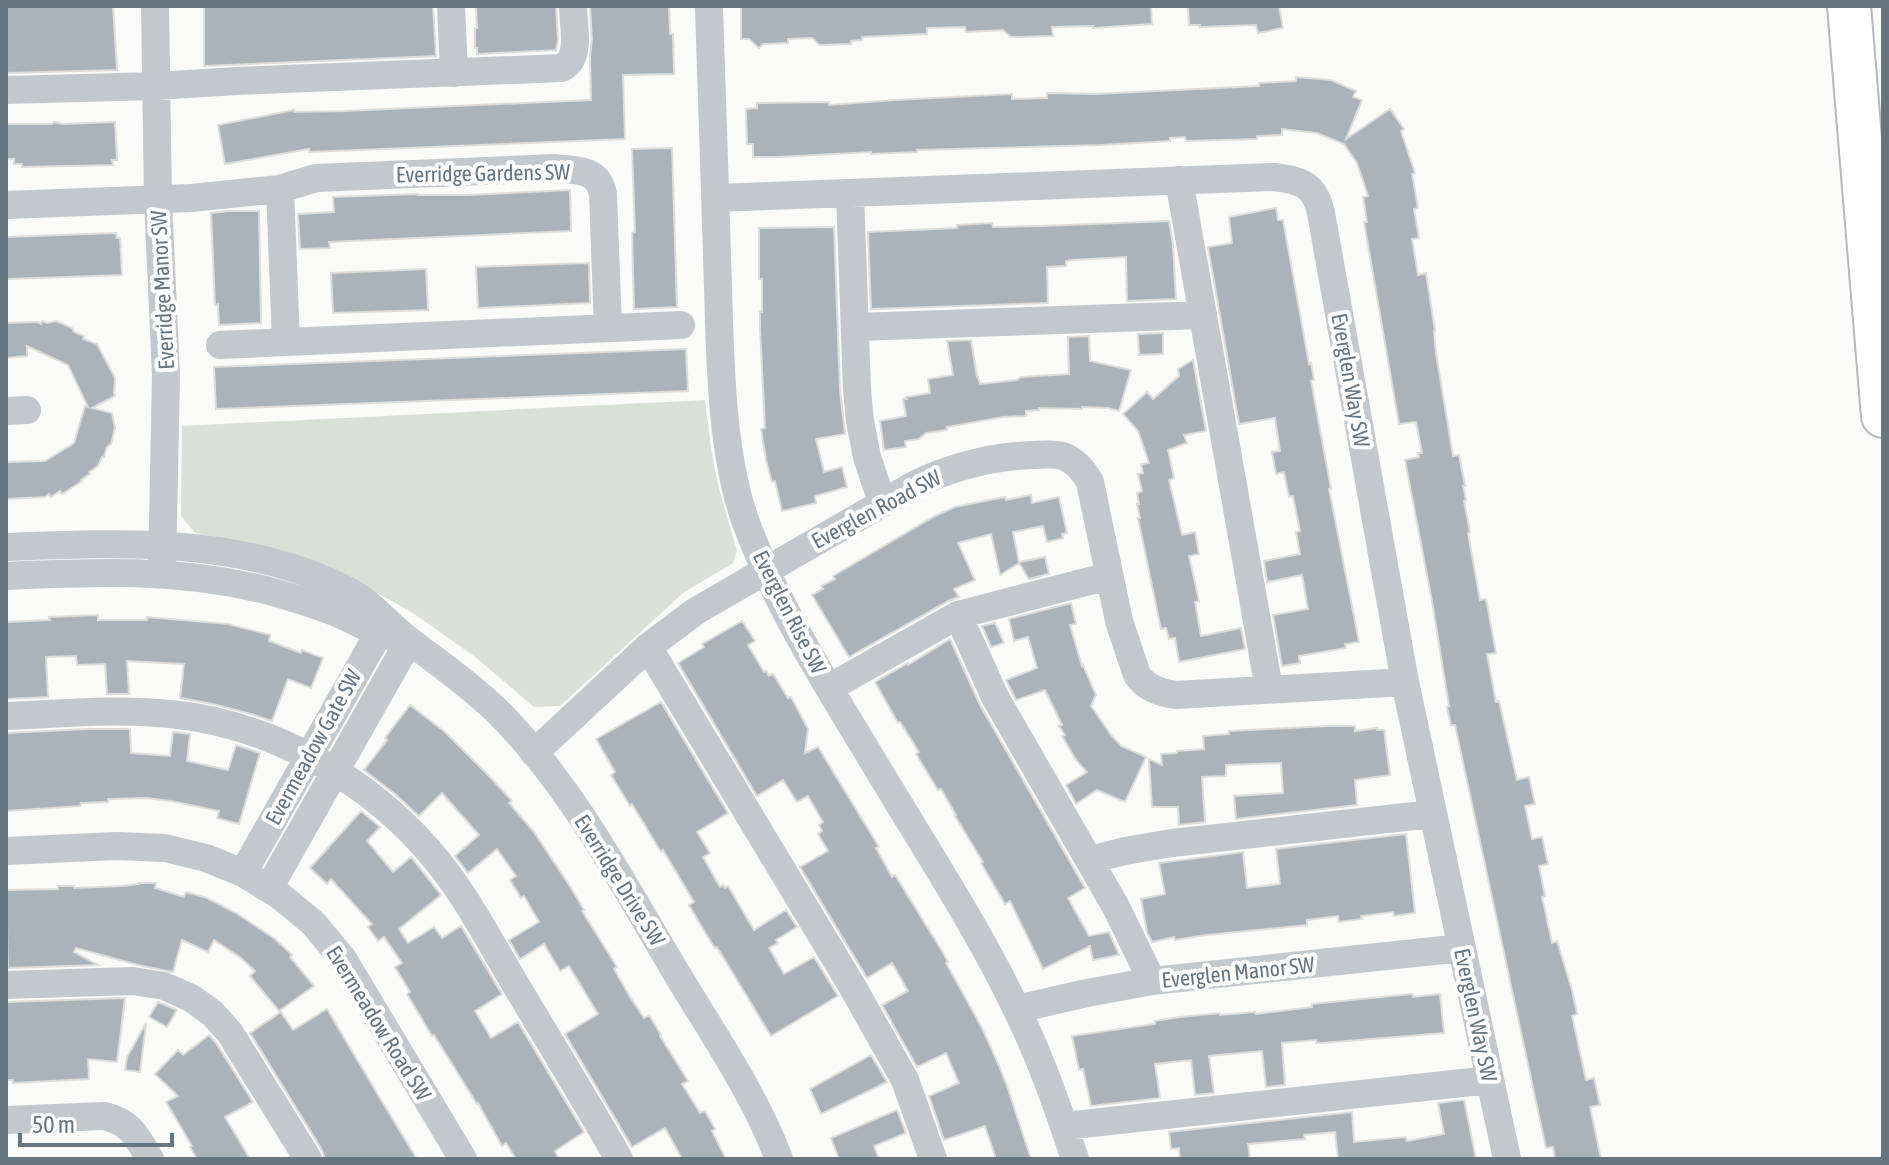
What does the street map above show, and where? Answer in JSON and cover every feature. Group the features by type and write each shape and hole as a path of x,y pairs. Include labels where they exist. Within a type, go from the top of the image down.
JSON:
{"highway":[{"path":"1849,6 1883,416"}],"street":[{"name":"Everridge Manor SW","path":"155,6 158,200 166,375 162,573"},
{"path":"451,6 454,73"},
{"path":"6,90 557,69 568,66 573,58 573,6"},
{"name":"Everglen Rise SW","path":"709,6 720,345 728,437 734,479 744,516 785,611 978,936 1017,1009 1075,1159"},
{"name":"Everridge Gardens SW","path":"6,205 158,200 280,189 316,178 556,168 591,174 601,183 603,194 608,328"},
{"name":"Everglen Way SW","path":"715,198 1274,177 1304,184 1313,192 1319,203 1405,682 1507,1159"},
{"path":"1179,180 1269,689"},
{"path":"280,189 286,342"},
{"path":"850,193 860,421 867,457 882,502"},
{"path":"856,327 1203,315"},
{"path":"220,345 681,325"},
{"name":"Everglen Road SW","path":"534,753 648,647 696,611 882,502 939,473 1008,456 1063,456 1078,465 1090,482 1119,621 1137,675 1147,685 1164,694 1176,695 1405,682"},
{"name":"Everridge Drive SW","path":"6,547 129,543 213,550 252,557 302,571 350,592 381,628"},
{"name":"Everridge Drive SW","path":"6,576 162,573 200,577 276,593 381,628 409,641 470,686 501,715 555,778 608,859 751,1099 779,1159"},
{"path":"829,688 958,615 1109,576"},
{"path":"958,615 995,697 1116,907 1152,981"},
{"name":"Evermeadow Gate SW","path":"243,873 381,628"},
{"name":"Evermeadow Gate SW","path":"269,888 409,641"},
{"path":"648,647 852,986 905,1080 933,1159"},
{"path":"6,716 124,711 171,714 238,727 309,756 335,771 390,812 441,865 619,1159"},
{"path":"1090,860 1172,843 1432,814"},
{"name":"Evermeadow Road SW","path":"6,851 117,846 165,848 206,858 269,888 313,923 343,959 463,1159"},
{"name":"Everglen Manor SW","path":"1017,1009 1152,981 1462,948"},
{"path":"6,985 133,981 164,986 191,998 212,1013 230,1033 308,1159"},
{"path":"1064,1126 1490,1080"},
{"path":"6,1120 114,1118 127,1125 136,1135 150,1159"}],"shaded area":[{"path":"705,400 719,489 737,551 733,563 683,593 560,706 534,707 474,656 410,611 340,573 280,551 195,533 181,516 182,426"}],"building":[{"path":"6,6 113,6 117,70 6,73"},
{"path":"204,6 433,6 436,56 204,66"},
{"path":"476,6 556,6 556,50 477,54"},
{"path":"590,6 669,6 674,74 623,75 625,139 309,152 309,149 225,164 218,125 294,110 345,111 591,100"},
{"path":"1151,6 1152,24 1052,27 1053,36 1011,37 1003,30 966,32 965,27 927,28 927,34 862,37 862,40 851,41 851,44 820,45 812,38 788,39 788,43 763,44 759,48 749,39 741,39 741,7"},
{"path":"1188,6 1279,6 1283,28 1258,33 1256,25 1189,25"},
{"path":"1296,77 1331,80 1356,91 1353,97 1362,100 1346,139 1390,109 1404,129 1401,131 1415,173 1412,174 1418,208 1414,209 1419,238 1412,239 1418,275 1426,273 1453,456 1459,455 1480,600 1486,599 1496,653 1487,654 1496,702 1499,701 1517,780 1529,777 1535,804 1525,806 1532,839 1542,837 1548,864 1539,866 1545,896 1542,897 1552,943 1557,941 1572,990 1577,1014 1572,1016 1586,1080 1594,1078 1600,1105 1590,1107 1601,1159 1555,1159 1553,1147 1546,1148 1455,725 1451,725 1447,707 1432,601 1405,460 1419,457 1418,453 1422,453 1416,422 1399,424 1364,222 1367,222 1363,197 1368,196 1357,163 1344,144 1317,133 1282,129 1282,135 1257,136 1257,139 1186,141 1185,137 1170,138 1170,141 1101,145 777,157 753,157 753,144 747,144 746,109 757,108 757,103 829,102 829,105 1012,94 1012,99 1047,98 1047,93 1094,94 1259,86 1259,83 1296,81"},
{"path":"115,122 117,160 112,160 113,165 22,167 22,164 14,164 14,159 6,159 6,124"},
{"path":"672,148 677,307 634,309 632,149"},
{"path":"570,190 571,231 329,242 330,248 300,249 298,214 334,212 333,197"},
{"path":"1276,208 1278,220 1283,220 1311,363 1314,380 1311,381 1329,489 1359,642 1345,644 1346,648 1299,656 1300,663 1282,666 1273,615 1308,609 1302,575 1267,582 1264,561 1300,554 1296,532 1300,531 1293,496 1289,497 1284,472 1276,474 1272,452 1280,451 1275,418 1239,424 1208,247 1232,243 1229,217"},
{"path":"259,211 261,323 219,325 218,304 215,305 211,213"},
{"path":"1169,221 1176,299 1127,301 1126,257 1071,260 1066,261 1066,266 1047,267 1048,303 871,309 868,232 957,228 957,225 992,223 993,227"},
{"path":"834,227 840,391 845,434 816,439 824,472 842,467 847,487 815,496 816,503 782,511 766,460 761,429 765,428 759,228"},
{"path":"116,233 120,238 122,275 6,279 6,237"},
{"path":"589,263 590,303 478,308 476,267"},
{"path":"426,269 428,310 333,313 331,273"},
{"path":"42,321 56,321 84,336 83,339 97,344 115,378 115,396 92,408 112,413 115,428 104,457 82,481 51,497 49,494 45,497 6,499 6,462 45,461 74,443 85,406 88,407 68,365 27,346 27,356 6,358 6,323 41,324"},
{"path":"1163,333 1163,354 1139,355 1138,334"},
{"path":"1089,336 1090,361 1131,370 1119,411 1082,407 1039,408 1026,411 1026,416 947,427 947,430 926,433 919,439 905,441 906,447 884,450 880,421 906,416 903,399 930,393 928,379 953,375 947,341 971,340 980,384 1069,374 1068,337"},
{"path":"686,349 688,391 216,409 214,367"},
{"path":"1193,360 1206,431 1184,435 1187,443 1168,450 1174,478 1169,480 1182,535 1195,532 1199,554 1189,556 1199,601 1195,602 1201,636 1241,628 1245,649 1179,662 1175,638 1169,639 1166,628 1161,629 1138,518 1137,493 1142,491 1138,474 1143,473 1141,464 1149,463 1138,431 1123,414 1147,392 1153,399 1179,376 1178,369"},
{"path":"1031,495 1032,503 1059,497 1067,533 1062,534 1063,538 1047,542 1043,526 1013,532 1019,562 1045,557 1049,574 1029,579 1019,563 1000,575 991,534 958,543 975,580 954,589 959,597 849,657 812,595 823,589 821,586 835,579 833,576 955,507"},
{"path":"1071,603 1076,624 1070,625 1082,666 1096,695 1091,706 1121,746 1146,757 1125,802 1097,790 1076,804 1066,785 1087,772 1062,736 1065,735 1059,726 1062,725 1045,690 1016,700 1006,680 1037,668 1028,637 1014,641 1009,619"},
{"path":"98,615 98,620 147,620 147,617 228,624 270,635 269,641 323,658 311,688 288,679 272,721 180,698 184,664 127,661 129,694 107,694 105,664 77,665 76,656 46,657 48,697 6,699 6,622"},
{"path":"742,621 755,641 748,645 764,672 769,676 773,674 788,698 791,697 808,729 805,753 818,747 879,847 876,848 892,877 895,875 948,962 999,1066 1031,1159 996,1159 985,1126 944,1140 929,1096 959,1083 946,1053 917,1067 882,1005 908,991 892,963 867,978 800,867 828,851 818,834 822,831 819,825 823,822 808,796 797,802 783,780 757,796 678,663 704,647 702,644"},
{"path":"995,623 1004,643 991,647 982,626"},
{"path":"950,639 980,705 1085,888 1068,898 1089,936 1109,932 1119,955 1093,960 1090,946 1043,969 1010,901 1005,904 941,789 938,790 925,769 916,754 919,752 875,682"},
{"path":"661,702 728,813 697,832 710,853 703,857 720,887 728,886 754,930 786,910 797,927 769,948 784,974 814,957 838,996 771,1036 689,905 694,902 663,850 661,852 611,775 615,772 596,739"},
{"path":"410,705 445,732 487,774 512,801 509,803 534,832 584,910 617,967 614,969 630,997 644,1018 649,1015 661,1035 688,1081 682,1084 700,1113 705,1111 715,1129 712,1131 726,1159 682,1159 665,1128 632,1147 565,1034 598,1014 569,966 560,971 544,944 520,959 509,940 539,922 524,896 521,898 510,880 516,876 497,849 468,873 455,856 479,835 442,793 419,816 364,770"},
{"path":"1355,726 1355,731 1384,730 1390,775 1355,780 1357,805 1236,819 1234,796 1283,793 1281,763 1226,765 1226,776 1202,777 1205,822 1179,825 1178,807 1152,807 1149,759 1162,765 1161,754 1204,749 1203,736 1229,734 1229,731"},
{"path":"130,729 131,753 170,756 173,732 190,734 187,761 228,770 236,745 260,753 239,824 217,818 219,811 146,798 108,799 108,802 81,803 80,806 6,811 6,733"},
{"path":"361,811 380,827 367,841 393,872 411,857 441,895 399,929 408,943 434,927 442,938 461,926 502,994 475,1011 491,1038 518,1022 584,1132 555,1151 559,1159 516,1159 506,1143 502,1146 478,1103 407,994 410,992 395,967 402,963 384,937 378,941 368,927 372,924 331,879 327,884 310,868"},
{"path":"1406,834 1415,913 1394,916 1393,912 1339,922 1338,916 1307,920 1307,925 1175,940 1174,937 1152,942 1147,932 1141,899 1165,894 1159,863 1243,852 1247,888 1280,884 1276,849"},
{"path":"156,883 155,888 184,897 186,892 207,898 236,913 275,939 292,955 290,957 314,986 279,1011 250,976 255,971 214,940 208,952 182,940 173,972 76,948 74,952 98,965 8,968 6,890"},
{"path":"1412,994 1413,997 1440,994 1444,1033 1322,1043 1316,1043 1316,1040 1282,1043 1285,1085 1266,1087 1262,1051 1209,1056 1214,1093 1195,1095 1191,1060 1155,1064 1160,1098 1091,1106 1072,1036 1155,1024 1155,1021 1180,1017 1220,1013 1256,1014 1312,1007 1312,1004"},
{"path":"125,998 117,1062 88,1059 89,1079 13,1083 13,1080 6,1080 6,1002"},
{"path":"158,1002 177,1010 167,1027 149,1017"},
{"path":"327,1009 417,1159 325,1159 250,1033 281,1012 293,1030"},
{"path":"146,1023 140,1072 125,1070 127,1057"},
{"path":"209,1035 253,1102 225,1117 250,1159 197,1159 166,1102 178,1096 155,1074 178,1050 183,1055"},
{"path":"871,1055 887,1082 821,1114 810,1089"},
{"path":"1464,1100 1476,1159 1338,1159 1335,1132 1304,1135 1305,1139 1248,1144 1250,1159 1180,1159 1179,1148 1171,1149 1169,1132 1352,1112 1354,1142 1406,1137 1407,1141 1444,1134 1438,1103"},
{"path":"897,1110 906,1133 874,1146 879,1159 839,1159 831,1138"}]}
